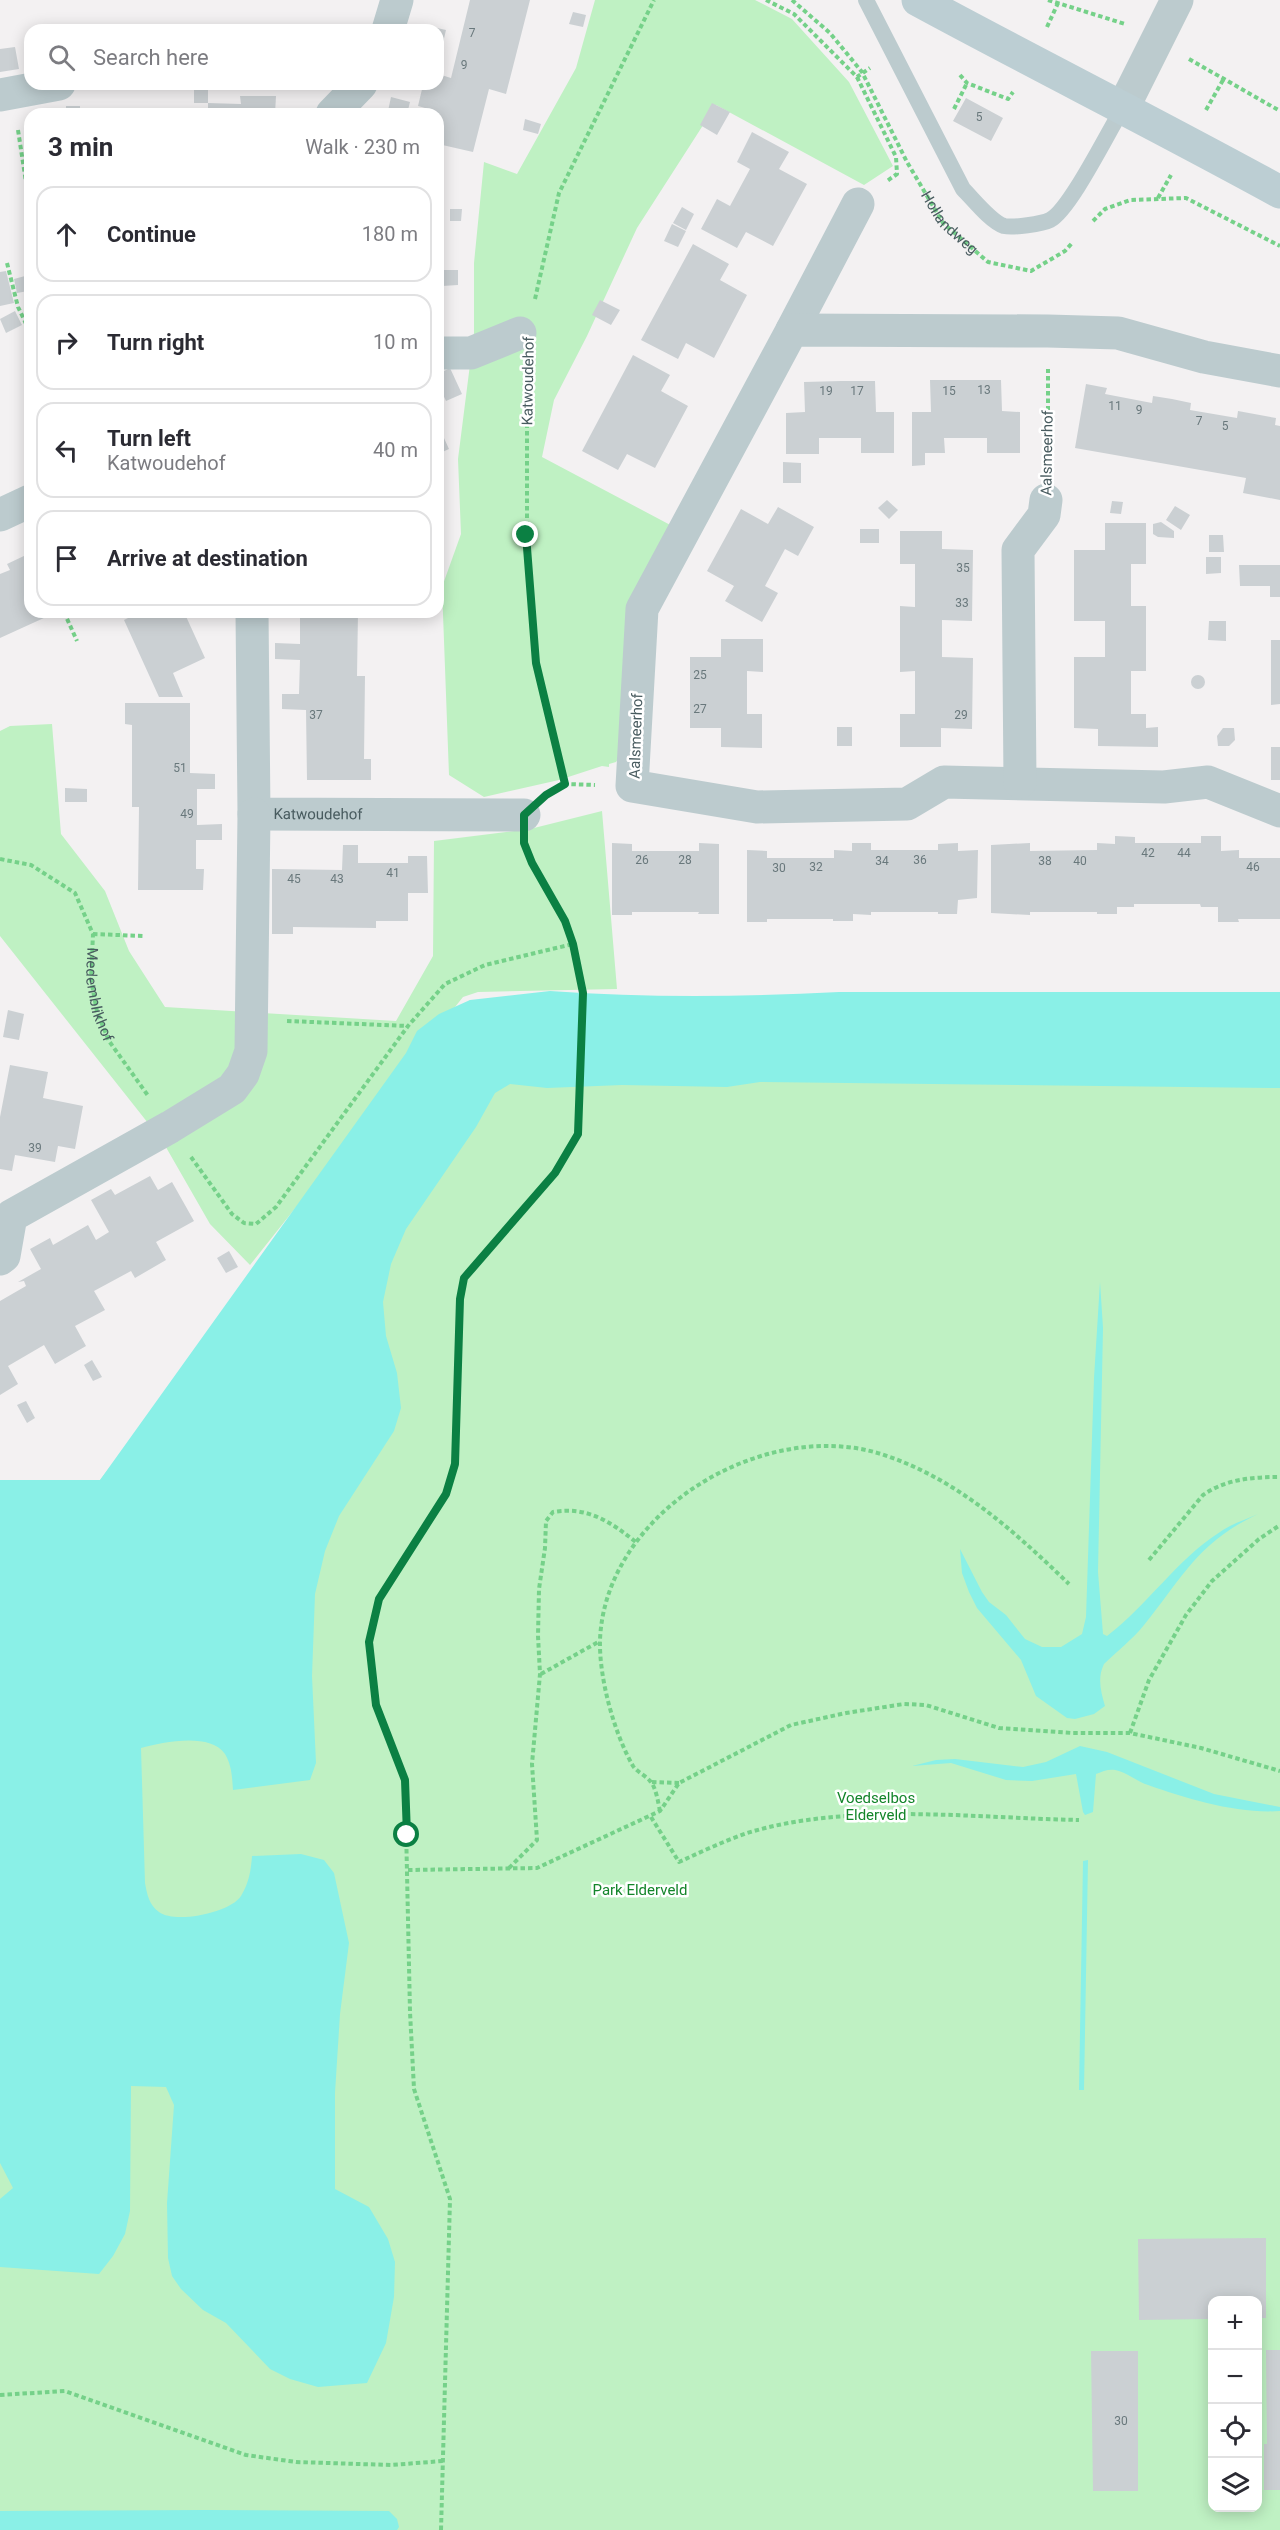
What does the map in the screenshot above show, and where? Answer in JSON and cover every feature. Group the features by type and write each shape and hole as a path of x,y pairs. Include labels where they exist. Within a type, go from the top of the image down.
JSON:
{"street":[{"path":"390,24 397,0"},
{"path":"918,0 1280,192"},
{"path":"1123,108 1177,0"},
{"path":"6,94 27,90"},
{"path":"338,108 355,90"},
{"name":"Aalsmeerhof","path":"858,204 642,609 632,786 757,807 908,804 944,782 1164,787 1208,782 1280,811"},
{"name":"Katwoudehof","path":"444,353 471,353 527,320"},
{"path":"792,330 1118,333 1204,357 1280,371"},
{"name":"Aalsmeerhof","path":"1020,782 1018,550 1044,515 1046,500"},
{"path":"0,515 24,504"},
{"name":"Katwoudehof","path":"170,1127 231,1089 243,1074 251,1051 254,814 252,618"},
{"name":"Katwoudehof","path":"254,814 524,815"},
{"path":"0,1259 4,1256 11,1216 170,1127"}],"lane":[{"name":"Hollandweg","path":"866,0 893,57 963,189 985,212 1004,226 1028,225 1051,220 1068,202 1123,108"}],"path":[{"path":"527,320 559,193 654,0"},
{"path":"766,0 795,14 857,77 896,157 897,174 858,204"},
{"name":"Hollandweg","path":"792,0 830,33 862,72 907,162 943,223 988,262 1032,271 1065,251 1081,234"},
{"path":"1048,0 1126,25 1157,40"},
{"path":"857,77 862,72 893,57"},
{"path":"960,75 967,82"},
{"path":"1223,80 1280,111"},
{"path":"6,94 24,173"},
{"path":"1089,225 1105,208 1130,200 1186,198 1280,246"},
{"path":"7,263 18,307 24,320"},
{"name":"Aalsmeerhof","path":"1046,500 1048,331"},
{"name":"Katwoudehof","path":"524,815 546,795 565,784 536,663 526,535 527,365"},
{"path":"67,618 77,641"},
{"path":"441,2530 450,2199 414,2088 405,1780 376,1705 369,1642 379,1599 446,1494 455,1464 460,1299 464,1278 555,1173 578,1134 583,993 573,944 565,921 532,863 524,843 524,815"},
{"name":"Medemblikhof","path":"0,859 31,865 75,892 93,934 91,979 97,1012 109,1041 232,1214 243,1223 256,1224 276,1208 408,1026"},
{"path":"93,934 143,936"},
{"path":"251,1019 408,1026 445,984 485,965 573,944"},
{"path":"679,1783 652,1782 635,1769 619,1737 603,1668 600,1641 604,1613 615,1577 636,1543 667,1508 702,1482 762,1454 798,1448 841,1448 878,1453 916,1467 955,1488 1006,1525 1069,1584"},
{"path":"1149,1560 1203,1494 1214,1487 1245,1478 1280,1477"},
{"path":"509,1869 537,1840 532,1764 540,1674 538,1613 546,1521 553,1512 581,1511 611,1522 636,1543"},
{"path":"1131,1732 1149,1680 1186,1615 1212,1581 1259,1539 1280,1525"},
{"path":"540,1674 600,1641"},
{"path":"408,1870 537,1868 651,1817 660,1811 679,1783 791,1725 904,1704 926,1705 999,1728 1072,1733 1131,1732 1201,1748 1280,1771"},
{"path":"652,1782 660,1811"},
{"path":"651,1817 679,1862 748,1833 806,1821 870,1815 966,1815 1079,1820"},
{"path":"0,2395 65,2391 246,2455 296,2462 367,2464 442,2461"}],"green space":[{"path":"595,0 755,0 792,19 849,82 893,166 864,185 716,105 637,228 587,336 554,400 542,457 676,528 629,743 616,762 609,764 609,767 602,766 559,780 484,797 449,775 443,618 444,581 461,534 458,459 474,333 474,263 484,162 517,174 576,68"},
{"path":"52,724 61,834 105,891 129,951 165,1007 396,1021 433,956 434,841 530,829 602,811 617,989 478,992 463,997 250,1265 210,1224 163,1142 0,936 0,731 10,726"},
{"name":"Park Elderveld","path":"470,1000 1280,1009 1280,2530 0,2530 0,1480 100,1480"}],"water":[{"path":"550,991 695,996 839,992 1280,992 1280,1088 760,1082 727,1087 622,1085 547,1088 510,1084 495,1093 476,1127 406,1229 391,1264 383,1302 386,1336 397,1373 401,1408 394,1431 339,1516 325,1551 315,1594 312,1676 316,1763 310,1780 233,1790 229,1763 225,1754 218,1747 209,1743 186,1740 141,1748 145,1883 151,1903 159,1912 177,1917 189,1917 214,1912 235,1902 246,1886 252,1856 301,1854 324,1860 334,1873 349,1943 340,2014 335,2093 335,2189 369,2207 388,2239 395,2262 394,2297 386,2343 367,2383 318,2387 290,2379 270,2369 226,2323 203,2310 181,2289 172,2276 168,2258 167,2203 174,2105 166,2087 131,2086 130,2211 125,2234 113,2256 99,2274 0,2267 0,2199 13,2188 0,2163 0,1480 100,1480 406,1053 417,1031 439,1014 470,1000"},
{"path":"1100,1282 1103,1328 1098,1572 1103,1634 1107,1636 1122,1624 1204,1543 1229,1527 1258,1514 1220,1536 1193,1562 1140,1630 1104,1664 1100,1680 1105,1706 1094,1714 1075,1719 1067,1718 1036,1696 1021,1660 977,1608 962,1573 960,1549 989,1602 1006,1615 1025,1639 1042,1647 1061,1647 1082,1634 1086,1617 1094,1378"},
{"path":"1080,1746 1107,1752 1214,1794 1280,1807 1280,1811 1230,1808 1196,1800 1144,1784 1123,1772 1110,1770 1096,1774 1093,1812 1085,1815 1076,1774 1032,1781 1006,1780 951,1763 912,1766 936,1760 955,1759 1023,1767 1046,1762"},
{"path":"1088,1860 1084,2090 1079,2090 1083,1861"},
{"path":"0,2511 389,2511 397,2519 399,2527 397,2530 0,2530"}],"building":[{"path":"470,0 530,0 506,94 489,89 473,152 444,145 444,108 418,106 422,90 444,90 444,76 451,78"},
{"path":"573,12 586,15 583,27 569,24"},
{"path":"15,47 19,69 0,72 0,49"},
{"path":"194,90 208,90 208,103 194,103"},
{"path":"240,96 276,96 275,108 208,108 208,103 241,104"},
{"path":"391,97 410,102 408,108 389,108"},
{"path":"966,98 1003,118 991,141 953,121"},
{"path":"712,103 730,112 717,135 700,125"},
{"path":"66,106 80,106 80,108 66,108"},
{"path":"525,119 541,124 538,134 523,130"},
{"path":"752,132 789,152 779,169 807,184 773,246 746,232 737,248 701,229 717,199 730,206 750,169 737,162"},
{"path":"682,207 694,214 686,230 673,223"},
{"path":"450,209 462,209 461,221 450,221"},
{"path":"672,224 686,231 678,247 664,241"},
{"path":"693,244 729,264 720,280 747,295 714,358 686,343 678,359 641,340"},
{"path":"444,270 458,270 458,285 444,286"},
{"path":"6,271 14,303 0,306 0,272"},
{"path":"24,276 24,292 17,293 14,279"},
{"path":"600,300 620,310 611,325 592,315"},
{"path":"15,311 22,325 6,333 0,319"},
{"path":"633,355 670,375 661,391 688,406 655,468 627,454 618,470 582,451"},
{"path":"450,368 462,394 446,401 444,397 444,371"},
{"path":"930,380 1001,380 1002,411 1020,412 1020,453 987,453 987,438 944,438 945,453 925,453 925,465 912,466 912,412 931,412"},
{"path":"875,381 876,412 894,412 894,453 861,453 861,438 819,438 819,454 786,454 786,413 805,412 804,382"},
{"path":"1086,384 1107,388 1105,394 1152,403 1153,396 1191,403 1190,410 1237,418 1238,411 1276,418 1275,425 1280,426 1280,500 1243,493 1246,478 1075,448"},
{"path":"444,438 449,449 444,451"},
{"path":"783,462 801,463 801,483 783,483"},
{"path":"887,500 898,510 889,519 878,508"},
{"path":"1112,501 1123,502 1121,514 1110,513"},
{"path":"1175,506 1190,515 1181,530 1166,520"},
{"path":"778,507 814,527 798,556 785,549 765,586 778,593 762,622 725,601 734,586 707,571 741,509 768,524"},
{"path":"1161,522 1174,531 1174,538 1158,537 1153,534 1153,524"},
{"path":"1105,523 1146,523 1146,564 1131,564 1131,606 1146,606 1146,671 1131,671 1131,714 1146,714 1146,728 1158,727 1158,747 1098,746 1098,729 1074,728 1074,657 1105,657 1105,621 1074,621 1074,550 1105,550"},
{"path":"860,529 879,529 879,543 860,543"},
{"path":"900,531 942,531 942,549 973,550 972,621 942,620 942,657 973,658 972,729 941,728 941,747 900,747 900,714 915,714 915,671 900,672 900,606 915,607 915,564 900,564"},
{"path":"1209,535 1223,535 1224,552 1209,552"},
{"path":"24,556 24,618 44,618 0,638 0,574 10,570 7,564"},
{"path":"1206,557 1221,557 1221,573 1206,574"},
{"path":"1239,565 1280,565 1280,597 1270,597 1270,586 1240,586"},
{"path":"128,618 187,618 205,658 173,673 183,697 159,697 124,620"},
{"path":"300,618 358,618 357,676 365,676 364,759 371,759 371,780 307,780 306,710 282,709 282,694 299,694 300,660 275,659 275,643 300,644"},
{"path":"1209,621 1226,621 1226,641 1208,640"},
{"path":"721,639 763,639 763,672 747,671 747,714 762,714 762,748 721,747 721,728 690,728 690,657 721,657"},
{"path":"1271,640 1280,640 1280,704 1271,705"},
{"path":"1198,675 1203,677 1205,682 1203,687 1198,689 1193,687 1191,682 1193,677"},
{"path":"125,703 190,703 190,773 215,774 215,789 197,789 197,825 222,824 222,840 196,840 196,869 204,869 203,890 138,890 139,807 132,807 132,725 125,724"},
{"path":"837,727 852,727 852,746 837,746"},
{"path":"1223,728 1234,728 1235,740 1229,746 1218,746 1217,736"},
{"path":"1271,747 1280,747 1280,780 1271,780"},
{"path":"65,788 87,789 87,802 65,802"},
{"path":"1115,836 1135,837 1135,843 1201,843 1201,836 1221,836 1221,851 1239,850 1239,858 1280,858 1280,919 1238,919 1239,922 1218,922 1218,907 1201,907 1200,904 1134,904 1134,907 1117,907 1117,914 1097,914 1097,912 1030,912 1030,915 991,913 991,845 1030,843 1030,851 1097,850 1097,843 1115,844"},
{"path":"612,843 632,844 632,851 699,851 699,843 719,844 719,914 632,912 632,915 612,915"},
{"path":"852,843 871,843 871,850 938,850 938,844 958,843 958,851 978,850 977,898 958,900 957,914 871,912 871,915 853,914 853,921 767,919 767,922 747,922 747,850 767,851 767,858 834,858 834,850 852,851"},
{"path":"343,845 358,845 358,863 408,863 408,856 427,856 428,893 408,893 408,921 376,921 376,928 293,927 293,934 272,934 272,869 342,870"},
{"path":"8,1010 24,1014 19,1040 3,1037"},
{"path":"10,1065 48,1072 43,1098 83,1106 75,1149 58,1146 55,1162 15,1155 12,1171 0,1169 0,1117"},
{"path":"150,1176 158,1190 172,1182 194,1221 156,1242 166,1260 135,1278 131,1271 94,1291 105,1310 75,1326 86,1346 55,1364 44,1345 8,1366 18,1384 0,1395 0,1301 26,1286 24,1281 18,1282 41,1269 30,1249 50,1238 53,1245 88,1225 96,1240 109,1232 91,1200 111,1189 115,1195"},
{"path":"229,1251 238,1267 226,1273 217,1258"},
{"path":"92,1360 102,1377 93,1381 84,1365"},
{"path":"26,1401 35,1418 27,1423 17,1405"},
{"path":"1266,2238 1266,2318 1262,2318 1262,2296 1208,2296 1208,2319 1139,2320 1138,2239"},
{"path":"1266,2350 1280,2350 1280,2490 1264,2490 1264,2444 1267,2444"},
{"path":"1091,2351 1138,2351 1138,2491 1093,2491"}],"route":[{"path":"407,1835 405,1780 376,1705 369,1642 379,1599 446,1494 455,1464 460,1299 464,1278 555,1173 578,1134 583,993 573,944 565,921 551,900 524,843 524,815 546,795 565,784 536,663 526,535"}],"park label":[{"name":"Voedselbos Elderveld","path":"876,1806"}]}
